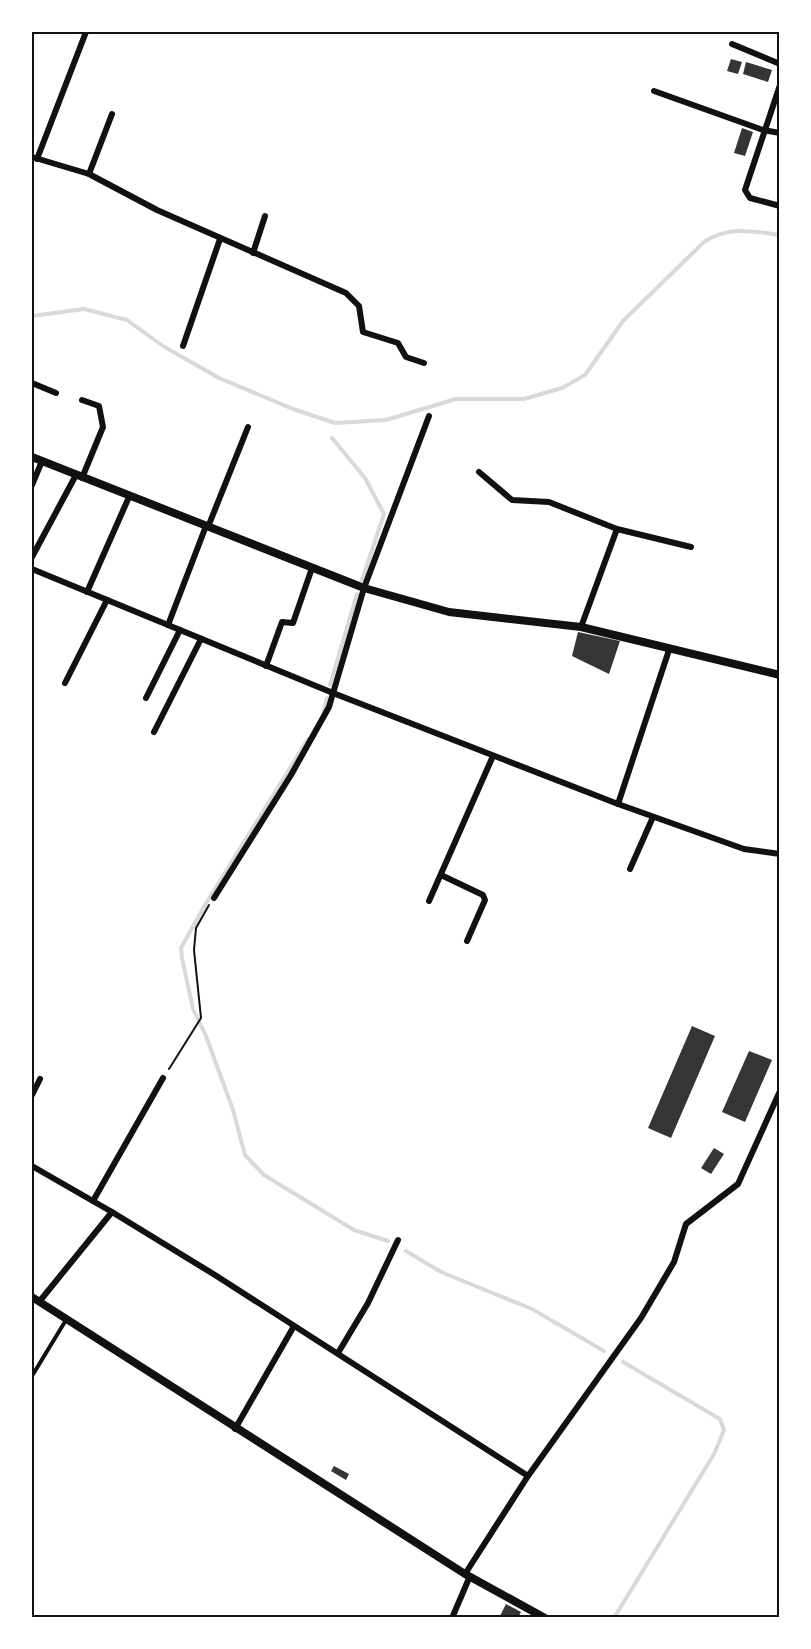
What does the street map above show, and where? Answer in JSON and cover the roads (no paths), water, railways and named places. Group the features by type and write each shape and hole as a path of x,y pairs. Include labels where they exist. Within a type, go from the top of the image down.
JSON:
{"street":[{"path":"86,32 34,158 89,174 157,210 352,297 359,306 363,332 398,343 406,357 424,363"},
{"path":"732,44 780,64"},
{"path":"780,85 763,130 745,190 750,198 780,206"},
{"path":"654,91 763,130 780,133"},
{"path":"89,174 112,114"},
{"path":"253,253 265,216"},
{"path":"183,346 220,239"},
{"path":"32,382 56,393"},
{"path":"32,557 79,477 103,427 99,406 82,400"},
{"path":"214,898 312,740 329,707 364,588 429,416"},
{"path":"168,625 248,427"},
{"path":"32,457 364,588 449,612 581,627 780,675"},
{"path":"32,485 42,461"},
{"path":"479,472 512,501 549,502 617,529 691,547"},
{"path":"87,592 129,497"},
{"path":"581,627 617,529"},
{"path":"266,666 282,621 293,623 312,568"},
{"path":"32,569 333,693 652,817 744,849 780,854"},
{"path":"65,683 107,600"},
{"path":"146,698 180,630"},
{"path":"154,732 201,639"},
{"path":"618,804 669,650"},
{"path":"429,901 493,756"},
{"path":"630,869 652,817"},
{"path":"441,875 483,895 485,900 467,941"},
{"path":"93,1201 163,1078"},
{"path":"32,1095 40,1079"},
{"path":"453,1617 467,1575 528,1476 661,1285 674,1262 686,1224 738,1184 780,1091"},
{"path":"32,1166 112,1212 338,1353 528,1476"},
{"path":"112,1212 35,1300 467,1575 545,1617"},
{"path":"338,1353 368,1303 398,1240"},
{"path":"235,1429 294,1326"}],"lane":[{"path":"32,1376 67,1320"}],"waterway":[{"path":"32,316 84,309 127,320 163,346 219,378 293,409 335,423 386,420 456,399 524,399 562,388 585,375 623,321 704,242 722,234 740,231 780,235"},
{"path":"332,438 365,478 384,514 362,580"},
{"path":"330,685 357,594"},
{"path":"324,712 327,698"},
{"path":"308,739 205,905 181,948 182,958 193,1009 206,1036 233,1110 245,1155 264,1175 354,1230 388,1241"},
{"path":"406,1251 441,1272 532,1309 604,1351"},
{"path":"614,1618 714,1454 724,1430 720,1419 623,1362"}]}
